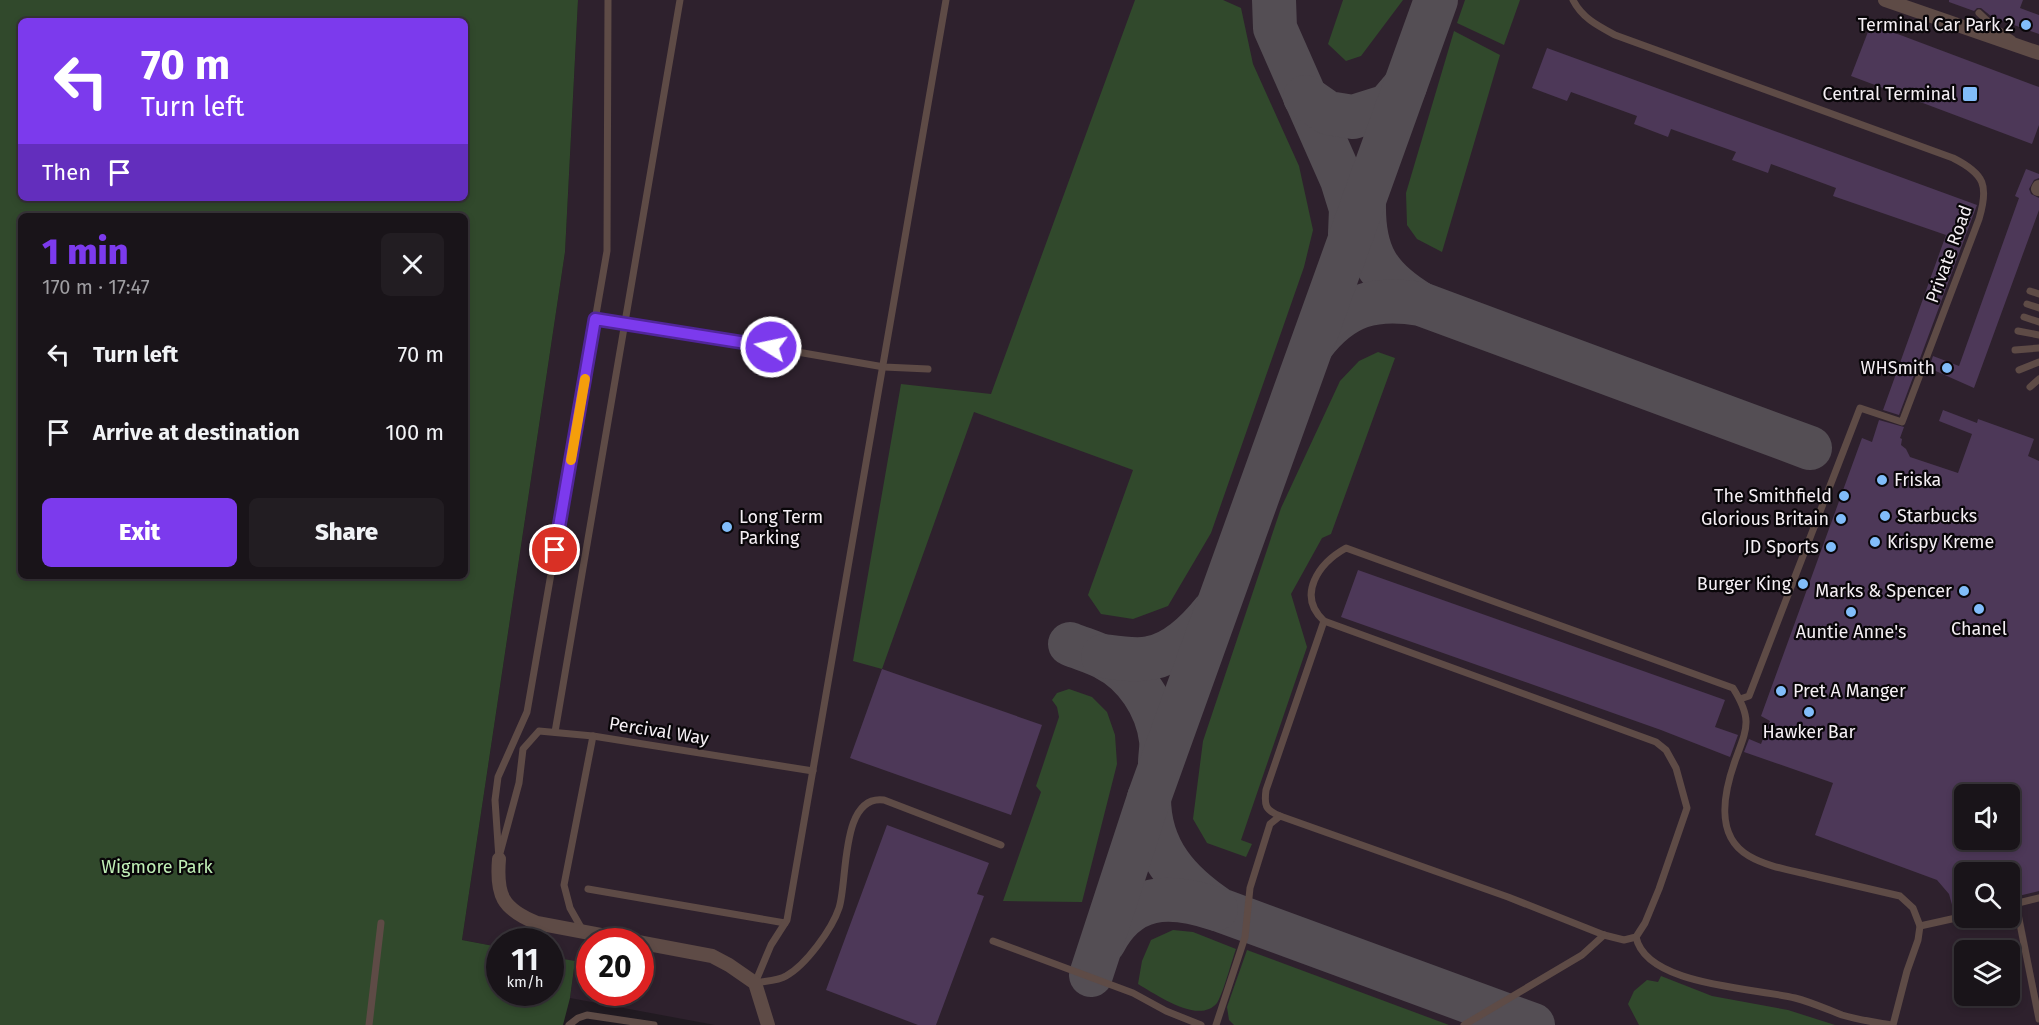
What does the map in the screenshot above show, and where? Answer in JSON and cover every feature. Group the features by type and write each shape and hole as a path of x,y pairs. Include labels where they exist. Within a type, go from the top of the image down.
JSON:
{"street":[{"path":"1885,0 2034,52"},
{"path":"499,858 497,881 501,897 510,908 522,917 537,922 576,930"},
{"path":"654,945 712,956 755,983 768,1025"}],"lane":[{"path":"499,858 495,800 498,777 527,712 608,251 608,0"},
{"path":"555,732 680,0"},
{"path":"755,983 771,945 785,922 884,367 946,0"},
{"name":"Private Road","path":"1573,0 1579,12 1588,20 1615,35 1953,158 1973,171 1984,186 1985,195 1979,219 1902,422 1860,408 1749,696 1740,699"},
{"path":"1979,13 1995,28 2034,52"},
{"path":"2030,291 2039,294"},
{"path":"2027,304 2039,308"},
{"path":"2024,317 2039,322"},
{"path":"595,319 884,367 928,369"},
{"path":"2018,331 2039,335"},
{"path":"2015,350 2039,348"},
{"path":"2019,370 2039,362"},
{"path":"2030,387 2039,379"},
{"path":"1346,548 1733,688 1744,705 1747,722 1727,785 1724,809 1725,820 1733,841 1748,856 1762,862 1900,897 1913,908 1920,926 1892,1025 1855,1019 1797,998 1722,987 1700,981 1673,972 1651,961 1643,954 1636,937 1645,923 1659,889 1687,808 1676,768 1666,750 1656,742 1324,621 1311,604 1312,588 1320,568 1346,548"},
{"path":"1324,621 1266,790 1264,802 1270,812 1508,897 1604,935 1620,940 1636,937"},
{"path":"499,858 519,783 523,749 539,731 592,736"},
{"name":"Percival Way","path":"581,928 570,908 564,885 592,736 813,771"},
{"path":"755,983 785,977 819,944 830,928 840,906 845,853 853,826 866,802 874,798 884,800 1001,845"},
{"path":"1216,1025 1245,937 1250,888 1269,824 1280,816"},
{"path":"588,889 785,922"},
{"path":"2020,902 2039,898"},
{"path":"1920,926 1954,918"},
{"path":"369,1025 381,922"},
{"path":"2018,928 2039,1019"},
{"path":"1464,1025 1582,955 1604,935"},
{"path":"993,941 1112,984 1166,1011 1201,1025"},
{"path":"569,1025 587,1015 654,1025"}],"shaded area":[{"path":"578,0 2039,0 2039,1025 715,1025 613,1006 654,1006 654,928 576,928 576,999 570,998 575,962 564,960 564,928 486,928 486,945 462,940 565,252"}],"green space":[{"name":"Wigmore Park","path":"0,0 578,0 565,252 462,940 486,945 486,1006 564,1006 564,959 575,961 570,998 563,1025 0,1025"},
{"path":"1135,0 1223,0 1241,8 1253,64 1299,166 1313,230 1304,267 1211,533 1168,606 1133,619 1101,614 1088,595 1133,470 974,412 882,669 853,661 901,384 991,394"},
{"path":"1343,0 1403,0 1361,56 1346,61 1328,44"},
{"path":"1465,0 1520,0 1504,45 1457,23"},
{"path":"1454,31 1500,55 1442,252 1417,239 1407,225 1406,193"},
{"path":"1378,352 1395,358 1331,534 1322,538 1291,594 1307,647 1241,840 1252,844 1246,857 1207,843 1193,819 1203,741 1281,508 1340,381 1359,361"},
{"path":"1069,689 1092,697 1107,712 1115,735 1117,764 1082,902 1003,901 1041,792 1036,786 1059,717 1057,707 1052,700 1057,693"},
{"path":"1173,930 1193,932 1236,949 1219,999 1209,1009 1189,1010 1167,1001 1138,984 1142,961 1151,940"},
{"path":"1247,950 1449,1025 1234,1025 1229,1020 1227,1007"},
{"path":"1661,976 1712,996 1788,1010 1835,1025 1639,1025 1628,1004 1634,991 1647,980 1658,982"}],"building":[{"name":"Terminal Car Park 2","path":"1949,0 2023,0 2020,8 2039,15 2039,34 1992,17 1981,8 1974,11 1949,2"},
{"path":"1871,24 2039,87 2039,125 2032,144 1851,76"},
{"path":"1547,48 1977,205 1899,415 1883,410 1946,235 1833,196 1836,188 1771,164 1768,173 1732,160 1736,152 1671,129 1668,137 1634,124 1637,116 1571,92 1567,101 1532,88"},
{"path":"2026,169 2039,174 2039,178 2034,180 2029,189 2031,194 2039,198 2039,210 1974,388 1929,368 1933,356 1959,366 2019,198 2015,196"},
{"path":"1943,410 1977,423 1978,419 2034,439 2028,456 2039,461 2039,891 2020,896 2020,862 1954,862 1954,912 1949,894 1937,880 1815,835 1833,783 1744,752 1749,739 1761,744 1770,721 1761,716 1862,438 1872,442 1879,420 1904,427 1900,438 1902,439 1901,445 1910,457 1958,473 1972,434 1939,421"},
{"path":"1358,570 1725,700 1715,727 1738,735 1730,757 1661,730 1341,617"},
{"path":"882,669 1042,725 1011,815 850,758"},
{"path":"887,825 989,863 977,894 984,896 936,1025 918,1025 826,990"}],"taxiway":[{"path":"1274,0 1275,28 1342,180 1351,209 1350,234"},
{"path":"1091,975 1149,798 1436,0"},
{"path":"1305,97 1328,113 1353,117 1388,106 1405,86"},
{"path":"1364,203 1366,237 1376,263 1394,284 1421,304"},
{"path":"1313,344 1336,320 1361,306 1389,301 1421,304 1810,448"},
{"path":"1103,656 1139,659 1160,655 1186,640 1214,611"},
{"path":"1070,644 1116,664 1143,692 1159,727 1160,763"},
{"path":"1149,798 1154,834 1169,863 1205,900 1220,910 1533,1025"},
{"path":"1104,942 1125,914 1138,906 1166,900 1199,904 1216,909"}],"slow traffic":[{"path":"571,460 585,379"}],"place":[{"name":"Terminal Car Park 2","path":"2026,25"},
{"name":"Central Terminal","path":"1970,94"},
{"name":"WHSmith","path":"1947,368"},
{"name":"Friska","path":"1882,480"},
{"name":"The Smithfield","path":"1844,496"},
{"name":"Starbucks","path":"1885,516"},
{"name":"Glorious Britain","path":"1841,519"},
{"name":"Long Term Parking","path":"727,527"},
{"name":"Krispy Kreme","path":"1875,542"},
{"name":"JD Sports","path":"1831,547"},
{"name":"Burger King","path":"1803,584"},
{"name":"Marks & Spencer","path":"1964,591"},
{"name":"Chanel","path":"1979,609"},
{"name":"Auntie Anne's","path":"1851,612"},
{"name":"Pret A Manger","path":"1781,691"},
{"name":"Hawker Bar","path":"1809,712"}],"route":[{"path":"555,550 595,319 771,347"}]}
